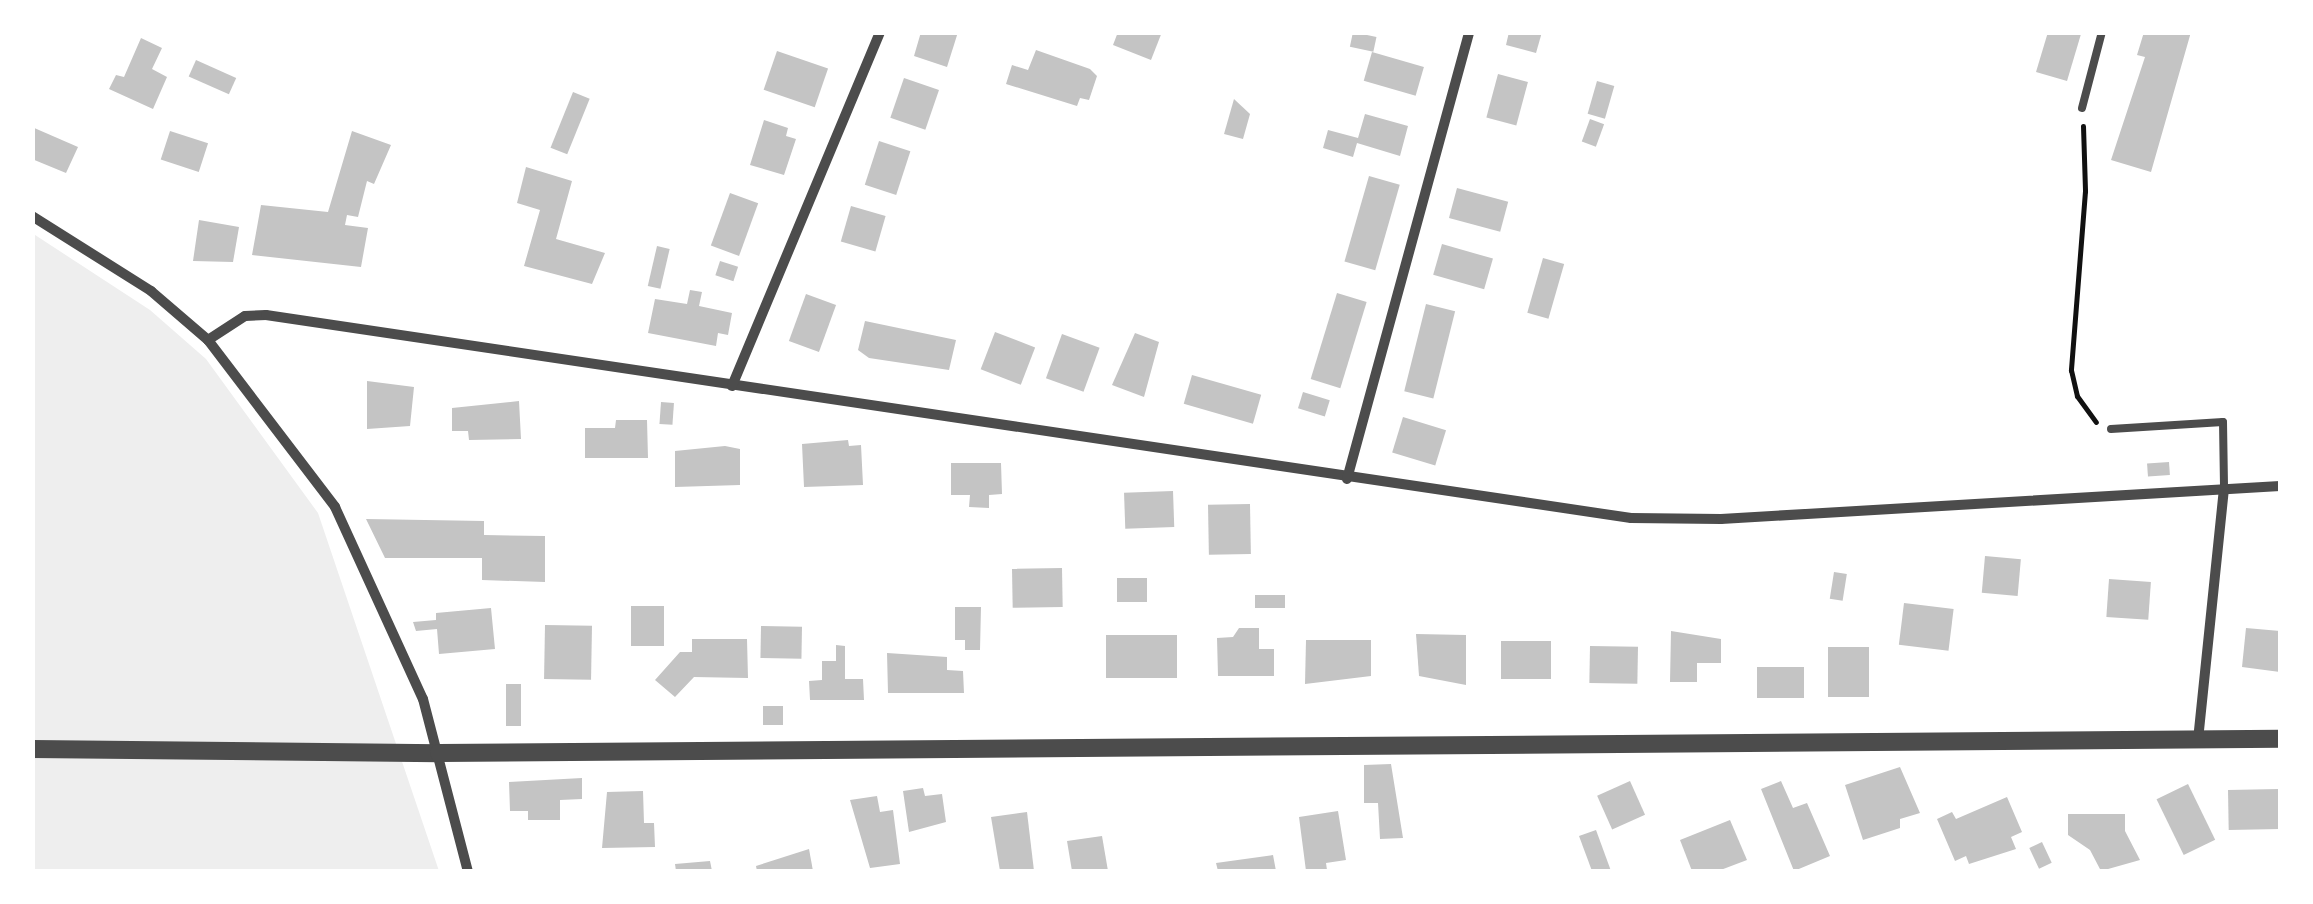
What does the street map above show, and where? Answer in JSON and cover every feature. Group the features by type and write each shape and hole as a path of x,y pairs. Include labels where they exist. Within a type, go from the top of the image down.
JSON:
{"street":[{"path":"732,386 880,32"},
{"path":"1347,479 1469,32"},
{"path":"32,216 151,291 208,340 335,507 398,633 439,753 468,872"},
{"path":"208,340 245,316 266,315 1347,479 1631,518 1721,519 2280,486"},
{"path":"2198,741 2224,488"},
{"path":"32,749 439,753 2280,739"}],"lane":[{"path":"2082,108 2102,32"},
{"path":"2111,429 2223,422 2224,488"}],"path":[{"path":"2082,108 2085,192 2071,370 2092,420 2111,429"}],"shaded area":[{"path":"32,233 150,310 206,359 318,513 439,871 33,871"}],"building":[{"path":"921,32 958,32 947,67 914,56"},
{"path":"1118,32 1162,32 1151,60 1113,45"},
{"path":"1353,32 1376,37 1373,52 1350,47"},
{"path":"1509,32 1542,32 1536,53 1506,45"},
{"path":"2048,32 2081,34 2067,81 2036,72"},
{"path":"2144,32 2191,32 2151,172 2111,160 2145,57 2137,55"},
{"path":"141,38 162,48 152,69 167,77 153,109 109,89 116,75 124,77"},
{"path":"1036,50 1090,69 1097,76 1089,100 1080,98 1077,106 1006,84 1012,65 1028,70"},
{"path":"777,51 828,69 815,107 764,90"},
{"path":"1372,52 1424,67 1416,96 1364,81"},
{"path":"196,60 236,78 229,94 189,76"},
{"path":"1498,74 1528,82 1516,125 1486,117"},
{"path":"904,78 939,90 925,130 890,118"},
{"path":"1597,81 1614,86 1605,119 1588,114"},
{"path":"573,92 590,99 567,154 551,148"},
{"path":"1234,99 1250,114 1243,139 1224,134"},
{"path":"1365,114 1408,126 1400,156 1357,143 1353,157 1323,148 1328,130 1358,138"},
{"path":"1590,119 1604,124 1596,147 1582,142"},
{"path":"764,120 788,128 786,136 796,139 784,175 750,165"},
{"path":"32,127 78,147 66,173 32,159"},
{"path":"170,131 208,143 199,172 161,160"},
{"path":"352,131 391,145 374,184 367,181 358,217 347,215 345,225 368,228 361,267 252,255 261,205 328,212"},
{"path":"879,141 910,151 896,195 865,185"},
{"path":"526,167 572,181 556,239 605,253 592,284 524,266 540,210 517,203"},
{"path":"1369,176 1400,185 1375,270 1344,262"},
{"path":"1457,188 1508,202 1500,232 1449,218"},
{"path":"730,193 758,203 739,256 711,246"},
{"path":"851,206 886,216 875,251 841,242"},
{"path":"199,220 239,227 233,262 193,261"},
{"path":"1442,244 1493,259 1484,289 1433,275"},
{"path":"657,246 670,249 660,289 648,286"},
{"path":"1543,258 1564,264 1548,319 1527,313"},
{"path":"720,261 738,267 733,281 715,275"},
{"path":"690,290 702,292 699,306 732,313 728,335 718,333 716,346 648,333 655,299 687,304"},
{"path":"1337,293 1367,302 1340,388 1311,379"},
{"path":"806,294 836,305 819,352 789,341"},
{"path":"1426,304 1455,311 1433,399 1404,391"},
{"path":"865,321 956,340 949,370 869,358 858,350"},
{"path":"995,332 1035,347 1021,385 981,369"},
{"path":"1135,333 1159,342 1144,397 1112,385"},
{"path":"1062,334 1100,348 1084,392 1046,378"},
{"path":"1192,375 1261,395 1253,424 1184,404"},
{"path":"367,381 414,387 410,426 367,429"},
{"path":"1303,392 1330,400 1325,416 1298,408"},
{"path":"519,401 521,439 469,440 468,431 452,431 452,408"},
{"path":"661,402 674,403 672,425 659,424"},
{"path":"1403,417 1446,430 1435,466 1392,452"},
{"path":"616,420 647,420 648,458 585,458 585,428 615,428"},
{"path":"848,440 849,446 861,445 863,485 804,487 802,444"},
{"path":"725,446 740,449 740,485 675,487 675,451"},
{"path":"2169,462 2170,475 2148,477 2147,464"},
{"path":"951,463 1001,463 1002,494 989,495 989,508 969,507 970,495 951,495"},
{"path":"1173,491 1174,527 1125,529 1124,493"},
{"path":"1250,504 1251,554 1209,555 1208,505"},
{"path":"366,519 484,521 484,535 545,536 545,582 482,580 482,558 385,558"},
{"path":"1985,556 2021,559 2018,596 1982,593"},
{"path":"1062,568 1063,607 1013,608 1012,569"},
{"path":"1834,572 1847,574 1843,601 1830,599"},
{"path":"1117,578 1147,578 1147,602 1117,602"},
{"path":"2109,579 2151,582 2148,620 2106,617"},
{"path":"1255,595 1285,595 1285,608 1255,608"},
{"path":"1904,603 1954,609 1949,651 1899,645"},
{"path":"631,606 664,606 664,646 631,646"},
{"path":"955,607 981,607 980,650 965,650 965,640 955,640"},
{"path":"491,608 495,649 439,654 437,629 416,631 413,622 436,620 436,613"},
{"path":"545,625 592,626 591,680 544,679"},
{"path":"761,626 802,627 801,659 760,658"},
{"path":"1239,628 1259,628 1259,649 1274,649 1274,676 1218,676 1217,638 1233,637"},
{"path":"2246,628 2280,631 2280,672 2242,667"},
{"path":"1671,631 1721,639 1721,663 1697,663 1697,682 1670,682"},
{"path":"1416,634 1466,635 1466,685 1419,676"},
{"path":"1106,635 1177,635 1177,678 1106,678"},
{"path":"692,639 747,639 748,678 694,677 675,697 655,680 680,652 692,652"},
{"path":"1306,640 1371,640 1371,676 1305,684"},
{"path":"1501,641 1551,641 1551,679 1501,679"},
{"path":"836,645 845,646 845,679 863,679 864,700 810,700 809,681 822,680 822,661 836,661"},
{"path":"1590,646 1638,647 1637,684 1589,683"},
{"path":"1828,647 1869,647 1869,697 1828,697"},
{"path":"887,653 947,657 947,670 963,671 964,693 888,693"},
{"path":"1757,667 1804,667 1804,698 1757,698"},
{"path":"506,684 521,684 521,726 506,726"},
{"path":"763,706 783,706 783,725 763,725"},
{"path":"1391,764 1403,838 1380,839 1378,803 1364,803 1364,765"},
{"path":"1900,767 1920,813 1900,819 1900,828 1863,840 1845,785"},
{"path":"582,778 582,799 560,800 560,820 528,820 528,811 510,811 509,782"},
{"path":"1630,781 1645,815 1612,829 1597,796"},
{"path":"1781,781 1793,808 1807,803 1830,856 1794,871 1761,789"},
{"path":"2188,784 2215,840 2184,855 2157,799"},
{"path":"923,788 925,796 942,794 946,822 909,832 903,791"},
{"path":"2279,789 2280,829 2229,830 2228,790"},
{"path":"643,791 644,823 654,823 655,847 602,848 607,792"},
{"path":"877,796 880,812 893,810 900,864 870,868 850,800"},
{"path":"2007,797 2022,832 2011,837 2016,849 1969,864 1966,856 1955,861 1937,819 1952,812 1956,819"},
{"path":"1338,811 1346,860 1326,863 1327,870 1306,871 1299,817"},
{"path":"1027,812 1034,871 1000,871 991,817"},
{"path":"2068,814 2125,814 2125,831 2140,860 2101,871 2090,850 2068,835"},
{"path":"1730,820 1747,860 1718,871 1692,871 1680,840"},
{"path":"1596,830 1611,871 1592,871 1579,836"},
{"path":"1102,836 1108,871 1072,871 1067,841"},
{"path":"2042,842 2052,863 2039,869 2029,848"},
{"path":"809,849 813,871 757,871 756,866"},
{"path":"1273,855 1276,871 1218,871 1216,863"},
{"path":"710,861 712,871 676,871 675,864"}]}
